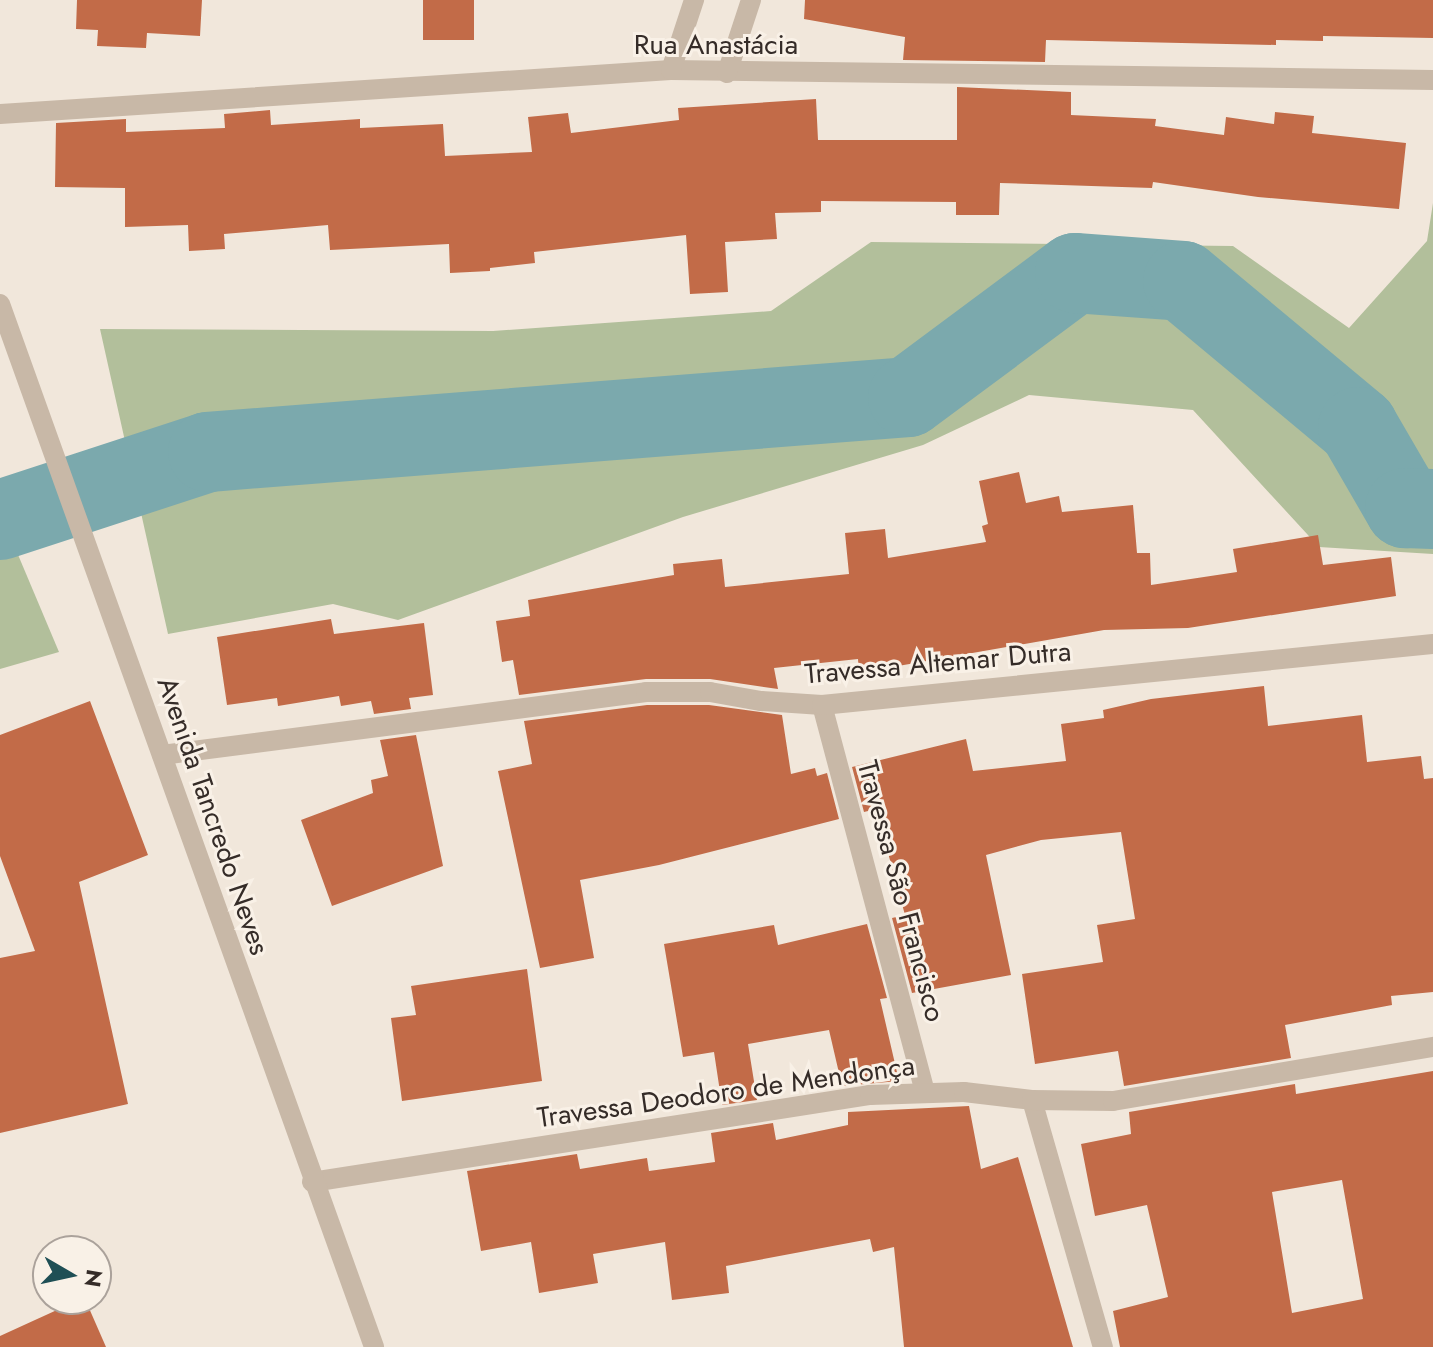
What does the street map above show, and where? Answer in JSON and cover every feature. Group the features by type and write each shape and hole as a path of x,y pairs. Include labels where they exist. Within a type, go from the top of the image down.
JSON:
{"street":[{"path":"671,70 694,0"},
{"path":"727,73 751,0"},
{"name":"Rua Anastácia","path":"0,114 671,70 1433,80"},
{"name":"Avenida Tancredo Neves","path":"0,304 312,1182 374,1347"},
{"name":"Travessa Altemar Dutra","path":"162,755 646,692 710,692 761,701 822,705 1433,644"},
{"name":"Travessa São Francisco","path":"822,705 925,1091"},
{"name":"Travessa Deodoro de Mendonça","path":"312,1182 870,1095 925,1091 1032,1100 1113,1101 1433,1047"},
{"path":"1032,1100 1103,1347"}],"green space":[{"path":"1433,203 1433,554 1319,547 1193,410 1029,395 923,445 683,517 398,620 333,604 168,634 100,329 493,331 771,311 871,242 1233,246 1349,328 1427,241"},
{"path":"0,512 59,652 0,669"}],"building":[{"path":"77,0 202,0 200,36 147,33 146,48 97,46 98,30 76,29"},
{"path":"423,0 474,0 474,40 423,40"},
{"path":"805,0 1433,0 1433,38 1323,36 1323,41 1276,40 1276,45 1046,40 1045,62 903,60 905,37 804,19"},
{"path":"957,87 1071,92 1071,115 1156,119 1155,126 1224,135 1226,117 1274,124 1275,112 1314,116 1312,133 1406,143 1399,209 1258,197 1153,182 1152,188 1000,183 999,215 956,215 956,202 821,201 821,212 775,213 777,239 725,242 728,292 690,294 686,235 534,252 535,263 490,268 490,271 450,273 449,244 330,250 328,225 224,234 225,249 189,251 188,225 125,227 125,188 55,187 56,123 126,119 126,132 225,128 224,114 270,110 271,125 360,119 360,128 443,124 445,156 532,152 528,117 568,113 571,133 679,120 678,108 816,99 818,140 957,140"},
{"path":"1019,472 1026,503 1059,496 1062,512 1133,505 1137,553 1150,553 1151,585 1237,572 1233,549 1318,535 1323,565 1391,557 1396,596 1188,628 1104,630 898,666 899,673 859,676 858,659 774,668 778,689 710,679 646,679 519,695 513,660 502,662 496,621 530,616 528,600 674,575 673,564 722,559 725,587 849,574 845,533 885,529 888,558 986,542 982,526 988,524 979,481"},
{"path":"331,619 334,634 424,623 433,695 409,698 411,709 374,714 371,701 341,706 339,696 278,706 277,698 227,705 217,637"},
{"path":"1264,686 1268,726 1362,715 1367,762 1421,756 1424,779 1433,778 1433,992 1391,996 1392,1005 1285,1025 1291,1058 1124,1086 1118,1051 1035,1064 1022,974 1103,962 1097,925 1135,919 1121,832 1041,840 986,855 1011,975 912,993 892,918 905,915 876,809 864,812 852,767 966,739 973,771 1066,761 1061,724 1104,718 1103,710 1151,699"},
{"path":"90,701 148,855 79,882 128,1104 0,1133 0,958 35,951 0,856 0,735"},
{"path":"647,705 709,705 782,715 791,774 815,768 817,776 827,773 839,819 659,865 580,880 594,958 540,968 498,771 532,764 524,721"},
{"path":"416,735 443,866 332,906 301,820 373,793 371,780 388,776 380,740"},
{"path":"867,924 887,998 880,999 899,1081 842,1086 829,1030 748,1044 757,1100 722,1105 714,1052 683,1057 664,944 774,925 778,945"},
{"path":"527,969 542,1081 402,1101 391,1018 416,1015 411,986"},
{"path":"1433,1071 1433,1347 1120,1347 1113,1311 1168,1297 1147,1205 1095,1216 1081,1144 1131,1134 1129,1112 1295,1084 1296,1094","holes":["1342,1180 1363,1299 1292,1313 1272,1192"]},
{"path":"969,1106 981,1169 1018,1157 1073,1347 904,1347 894,1247 873,1252 870,1239 726,1266 729,1293 672,1300 665,1242 593,1254 598,1283 539,1293 531,1242 481,1251 467,1171 577,1154 580,1169 647,1158 649,1171 715,1162 711,1133 773,1123 776,1140 848,1125 848,1112"},
{"path":"46,1315 92,1315 106,1347 0,1347 0,1336"}],"waterway":[{"path":"0,520 208,452 908,397 1075,273 1183,281 1358,427 1405,508 1433,509"}]}
